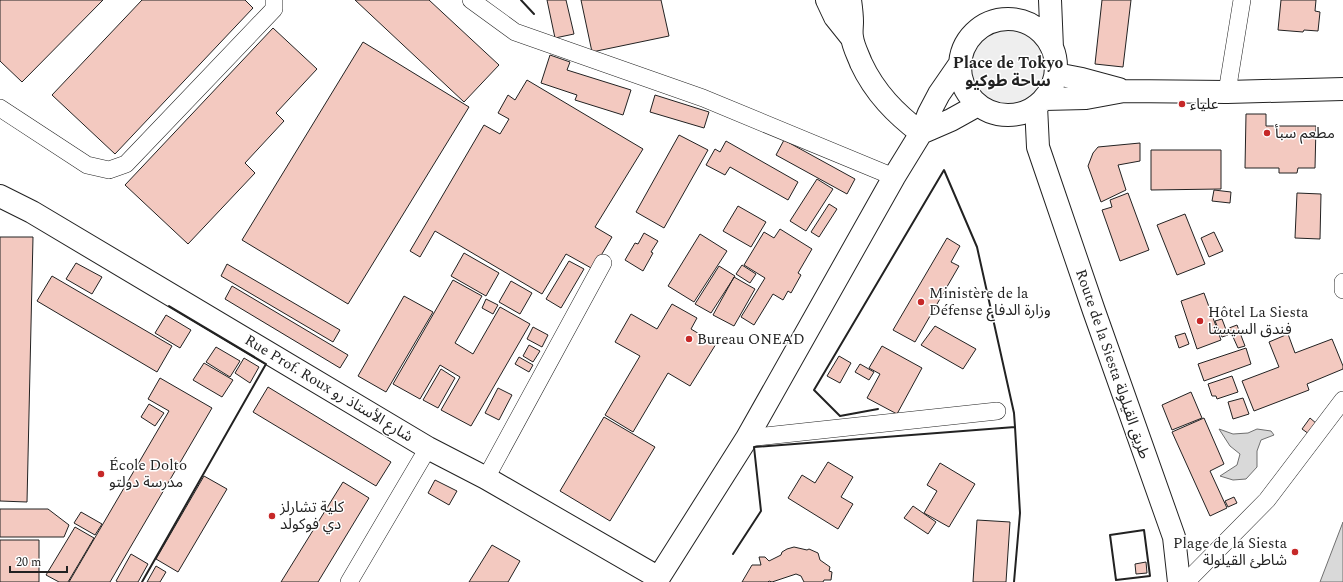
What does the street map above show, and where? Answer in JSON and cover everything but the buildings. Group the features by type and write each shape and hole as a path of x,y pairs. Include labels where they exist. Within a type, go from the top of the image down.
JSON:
{"main road":[{"path":"827,0 835,16 851,37 867,75 878,93 891,108 921,133"},
{"path":"850,0 852,20 851,37"},
{"path":"1050,0 1052,48 1056,61 1056,74 1052,87 1040,102 1027,111 1017,114 1003,115 990,112 978,105 968,94 961,80 959,65 962,51 968,39 978,28 990,22 1007,9 1019,20 1033,26 1044,36 1052,48"},
{"path":"658,580 747,438 894,177 921,133 939,94 959,65"},
{"path":"1056,74 1082,79 1124,91"},
{"path":"1040,102 1086,98 1124,91 1227,92 1343,89"},
{"name":"Route de la Siesta طريق القيلولة","path":"1038,147 1040,102"},
{"path":"921,133 951,120 978,105"},
{"name":"Route de la Siesta طريق القيلولة","path":"1017,114 1021,126 1038,147 1174,537 1180,582"},
{"name":"Rue Prof. Roux شارع الأستاذ رو","path":"0,196 32,212 428,448 486,478 658,580"}],"street":[{"path":"0,108 87,165 109,170 126,164 274,9 274,0"},
{"path":"471,0 515,32 703,98 894,177"},
{"path":"1227,92 1242,0"},
{"path":"486,478 603,264"},
{"path":"1343,282 1343,290"},
{"path":"1186,582 1267,500 1343,400"},
{"path":"747,438 997,411"},
{"path":"349,582 428,448"}],"shaded area":[{"name":"Place de Tokyo ساحة طوكيو","path":"999,29 1015,29 1029,35 1040,46 1046,60 1046,76 1040,90 1029,101 1015,107 999,107 985,101 974,90 968,76 968,60 974,46 985,35"},
{"path":"1219,429 1233,434 1248,433 1257,429 1271,431 1274,435 1261,440 1257,451 1257,467 1246,479 1233,480 1220,476 1237,465 1240,454 1230,446"},
{"path":"1343,522 1343,582 1320,582"}],"wall":[{"path":"521,0 534,14"},
{"path":"878,409 840,416 814,390 944,170 977,247 1014,413 1015,427"},
{"path":"142,582 266,364 169,306"},
{"path":"733,554 761,511 754,447 1015,427 1020,513 1014,582"},
{"path":"1144,530 1150,576 1116,580 1110,535 1144,530"}],"place":[{"name":"علياء","path":"1182,104"},
{"name":"مطعم سبأ","path":"1267,133"},
{"name":"Ministère de la Défense وزارة الدفاع","path":"921,302"},
{"name":"Hôtel La Siesta فندق السيستا","path":"1200,321"},
{"name":"Bureau ONEAD","path":"689,339"},
{"name":"École Dolto مدرسة دولتو","path":"101,474"},
{"name":"كلية تشارلز دي فوكولد","path":"272,516"},
{"name":"Plage de la Siesta شاطئ القيلولة","path":"1295,552"}],"district":[{"name":"Place de Tokyo ساحة طوكيو","path":"1008,71"}]}
